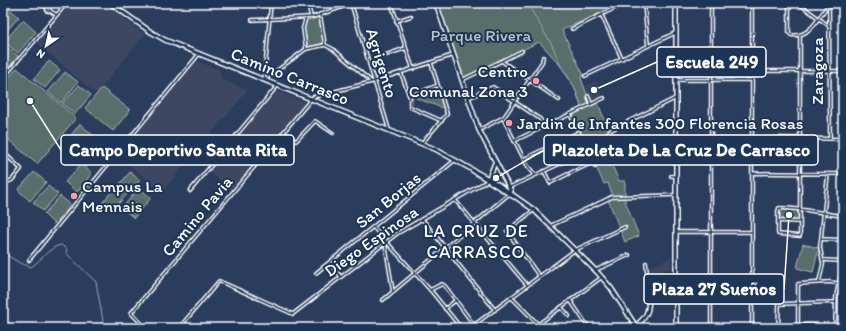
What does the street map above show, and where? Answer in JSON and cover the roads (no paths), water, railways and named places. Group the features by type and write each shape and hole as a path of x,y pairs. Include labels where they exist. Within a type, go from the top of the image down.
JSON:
{"street":[{"path":"40,3 47,8 48,12 50,11 57,15"},
{"path":"3,78 67,3"},
{"name":"Camino Carrasco","path":"110,3 155,35 422,143 456,160 503,187 534,210 596,270 635,327"},
{"path":"264,80 271,3"},
{"path":"308,3 311,17"},
{"path":"252,20 311,17 352,3"},
{"name":"Agrigento","path":"352,3 389,130"},
{"path":"390,3 413,68"},
{"path":"383,300 510,193 509,188 479,130 436,3"},
{"path":"572,29 602,16 625,3"},
{"path":"644,3 648,46"},
{"path":"676,3 676,328"},
{"path":"711,3 711,328"},
{"path":"752,3 752,328"},
{"path":"789,3 790,34 800,36 810,30 829,3"},
{"path":"789,9 793,3"},
{"path":"798,3 830,26"},
{"name":"Zaragoza","path":"829,3 830,139"},
{"path":"320,14 325,46"},
{"path":"396,20 411,16"},
{"path":"602,16 622,59"},
{"path":"306,17 303,28 306,49"},
{"path":"585,76 676,33"},
{"path":"800,36 800,71 800,139 800,174 800,210 800,236 779,235 778,209 800,210 843,216"},
{"path":"264,80 306,49 325,46 333,49 372,82"},
{"path":"383,56 406,48"},
{"path":"462,80 522,51"},
{"path":"29,260 199,54"},
{"path":"312,98 375,82 454,55"},
{"path":"479,130 503,118 542,62 543,57"},
{"path":"503,62 559,100"},
{"path":"422,143 442,121 447,111 431,63"},
{"path":"752,71 843,71"},
{"path":"401,73 410,96 411,108 442,121"},
{"path":"676,80 752,80"},
{"path":"190,191 278,85"},
{"path":"410,96 438,85"},
{"path":"468,98 491,86 540,119 544,125"},
{"path":"588,96 591,104"},
{"name":"Camino Pavia","path":"146,328 131,313 312,98"},
{"path":"514,141 544,125 604,98"},
{"path":"509,188 588,150 599,143 611,130 676,98"},
{"path":"570,114 595,167"},
{"path":"503,118 524,159 535,175"},
{"path":"284,132 296,141 315,121 333,133"},
{"path":"524,159 579,132"},
{"path":"752,141 843,139"},
{"path":"676,141 711,141"},
{"path":"3,152 21,168 14,178 3,184"},
{"name":"San Borjas","path":"316,273 456,160"},
{"path":"488,179 495,161"},
{"path":"544,171 550,183 593,162"},
{"path":"492,172 496,170 500,172"},
{"path":"752,174 843,174"},
{"path":"819,282 823,260 820,249 828,174"},
{"path":"671,176 676,176"},
{"path":"503,187 505,184 504,178"},
{"name":"Camino Carrasco","path":"488,179 494,185 510,193"},
{"name":"Diego Espinosa","path":"179,328 219,282 293,314 386,243 488,179"},
{"name":"Camino Carrasco","path":"494,185 503,187"},
{"path":"550,226 614,197 676,195"},
{"path":"455,200 527,285"},
{"path":"534,210 507,231 539,276"},
{"path":"422,219 495,310"},
{"path":"778,220 800,222"},
{"path":"373,227 430,290 461,328"},
{"path":"470,328 575,250 625,227"},
{"path":"676,232 752,232"},
{"path":"821,238 843,240"},
{"path":"386,243 393,292"},
{"path":"596,270 629,255"},
{"path":"823,260 839,261 843,264 836,302 835,327"},
{"path":"330,263 341,277"},
{"path":"635,327 647,314 648,283 646,263"},
{"path":"533,328 602,277"},
{"path":"798,327 798,284 819,282 843,284"},
{"path":"648,283 676,283 679,285 711,287"},
{"path":"430,290 442,284 445,286 474,325"},
{"path":"511,297 544,328"},
{"path":"445,309 456,300"},
{"path":"570,300 589,328"},
{"path":"836,302 778,304 778,327 843,326"},
{"path":"561,307 569,316"}],"waterway":[{"path":"527,3 552,45 561,66 576,91 581,107"},
{"path":"3,253 20,263 31,267 53,248 61,245 67,249 66,253 96,282 103,321 102,328"}],"place":[{"name":"Centro Comunal Zona 3","path":"536,81"},
{"name":"Escuela 249","path":"594,90"},
{"name":"Campo Deportivo Santa Rita","path":"30,101"},
{"name":"Jardin de Infantes 300 Florencia Rosas","path":"509,123"},
{"name":"Plazoleta De La Cruz De Carrasco","path":"496,178"},
{"name":"Campus La Mennais","path":"74,196"},
{"name":"Plaza 27 Sueños","path":"789,215"}],"district":[{"name":"LA CRUZ DE CARRASCO","path":"476,241"}],"park label":[{"name":"Parque Rivera","path":"481,35"}]}
